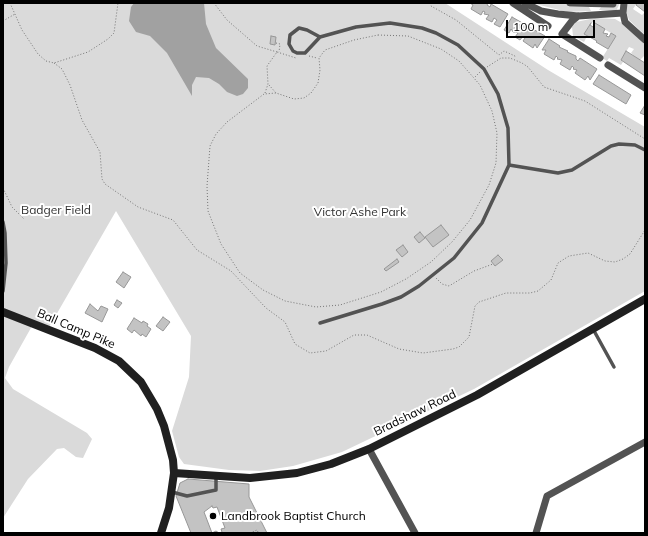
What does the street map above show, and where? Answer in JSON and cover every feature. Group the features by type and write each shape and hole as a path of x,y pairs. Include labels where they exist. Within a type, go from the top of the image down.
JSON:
{"street":[{"path":"513,3 525,5 541,11 578,16 623,13"},
{"path":"570,3 613,4"},
{"path":"624,3 623,13 625,22 645,40"},
{"path":"595,4 595,15"},
{"path":"525,5 548,26"},
{"path":"578,16 572,20 562,34 600,58"},
{"path":"608,65 645,88"},
{"name":"Bradshaw Road","path":"174,473 216,477 250,478 297,473 331,464 369,449 477,395 645,299"},
{"name":"Ball Camp Pike","path":"3,312 95,348 119,361 131,371 140,382 157,409 169,442 174,473 169,508 161,533"},
{"path":"536,533 547,496 645,442"},
{"path":"369,449 415,533"}],"lane":[{"path":"320,37 307,30 299,28 290,35 289,44 293,51 305,53 320,37 367,25 390,23 413,26 448,39 467,52 484,69 498,94 508,128 509,165 482,223 454,258 401,297 320,323"},
{"path":"509,165 558,173 572,170 615,145 628,144 645,150"},
{"path":"3,222 6,263 3,291"},
{"path":"593,329 614,367"},
{"path":"171,492 187,496 216,490 216,477"}],"path":[{"path":"10,3 28,40 38,54 46,61 54,63 62,69 70,85 82,120 100,152 102,179 105,184 138,207 173,220 197,250 231,271 266,308 285,322 295,344 310,353 326,351 354,335 367,335 399,350 423,353 459,347 468,338 475,306 479,302 506,293 530,293 538,291 551,280 558,263 569,256 588,254 605,261 615,262 623,259 630,254 645,230"},
{"path":"54,63 88,52 108,39 114,33 118,3"},
{"path":"214,3 228,20 258,46 278,53 301,58"},
{"path":"430,3 431,6 456,20 499,54 504,51 515,56 515,59 528,67 544,87 585,101 645,139"},
{"path":"3,22 15,14"},
{"path":"392,34 408,36 421,40 446,51 459,61 474,77 484,92 492,111 497,143 493,174 476,211 463,229 441,254 416,274 381,292 360,300 334,306 316,307 285,301 253,283 240,273 229,259 221,244 208,211 210,146 214,137 238,112 264,94 276,93 294,99 304,98 311,93 318,83 320,77 318,58 321,54 330,48 367,37 392,34"},
{"path":"264,94 268,84 267,66 278,53 280,44 276,43"},
{"path":"307,57 312,55 318,58"},
{"path":"474,77 501,58 515,59"},
{"path":"268,84 276,93"},
{"path":"3,188 12,207 24,220"},
{"path":"433,274 442,284 449,286 468,275 493,264"},
{"path":"250,533 257,530 258,532"}],"green space":[{"name":"Victor Ashe Park","path":"3,3 445,3 548,70 645,127 645,291 474,389 342,452 293,466 260,471 229,470 184,464 179,457 172,431 189,377 191,336 116,211 48,329 3,311"},
{"path":"532,3 567,3 568,7 589,7 591,11 567,12"},
{"path":"614,3 620,3 616,11 599,10 601,7 610,7"},
{"path":"627,3 637,3 633,9 642,15 645,12 645,35 629,20 626,11"},
{"path":"595,18 615,19 622,23 645,44 645,55 640,60 631,53 634,49 629,47 621,60 623,62 621,65 609,58 607,61 602,58 616,36 592,22 584,34 587,36 584,42 573,36 572,27 576,22"},
{"path":"3,315 32,326 9,367 5,378 13,389 87,433 92,439 83,458 76,457 64,448 57,449 28,479 3,518"}],"shaded area":[{"path":"134,3 204,3 206,24 216,48 248,79 248,88 243,94 237,96 227,92 219,84 209,78 196,77 192,85 192,96 167,53 150,36 136,32 129,21 131,7"}],"building":[{"path":"470,3 488,3 487,5 490,7 491,4 508,14 500,27 494,24 497,20 494,18 492,22 486,19 489,15 484,14 485,12 483,11 481,15 471,9 473,5"},
{"path":"637,3 645,3 645,12 636,5"},
{"path":"512,17 545,36 537,48 535,44 533,48 523,41 525,38 523,36 520,40 515,37 518,33 514,33 511,29 509,33 504,30"},
{"path":"591,23 590,25 593,27 595,23 605,29 603,33 608,34 606,36 609,37 611,33 616,36 608,49 584,34"},
{"path":"271,36 276,37 275,45 270,44"},
{"path":"549,39 560,46 559,47 576,56 578,61 580,58 597,69 590,80 588,76 585,80 575,73 577,70 573,69 574,68 572,66 570,70 560,64 562,60 557,59 558,58 556,56 554,60 544,54 546,50 542,50"},
{"path":"626,51 645,63 645,76 621,60"},
{"path":"599,75 631,95 626,104 593,84"},
{"path":"645,105 645,115 640,113"},
{"path":"441,225 449,235 433,247 425,237"},
{"path":"420,232 425,238 419,243 414,237"},
{"path":"403,245 408,252 402,257 396,250"},
{"path":"498,255 503,260 495,266 491,261"},
{"path":"397,259 399,262 386,271 384,269"},
{"path":"123,272 131,277 124,288 116,282"},
{"path":"117,300 122,303 118,308 114,305"},
{"path":"90,304 98,311 101,306 108,309 102,322 85,313"},
{"path":"163,317 170,322 163,331 156,326"},
{"path":"134,318 142,323 143,321 148,324 147,326 151,329 146,337 142,334 141,336 134,330 132,333 127,329"},
{"path":"188,479 249,484 249,497 267,533 191,533 176,496 180,483"},
{"name":"Landbrook Baptist Church","path":"212,506 213,508 217,507 225,528 221,529 222,532 219,533 216,531 212,533 204,512"}],"place":[{"name":"Landbrook Baptist Church","path":"213,516"}],"park label":[{"name":"Badger Field","path":"56,210"}]}
